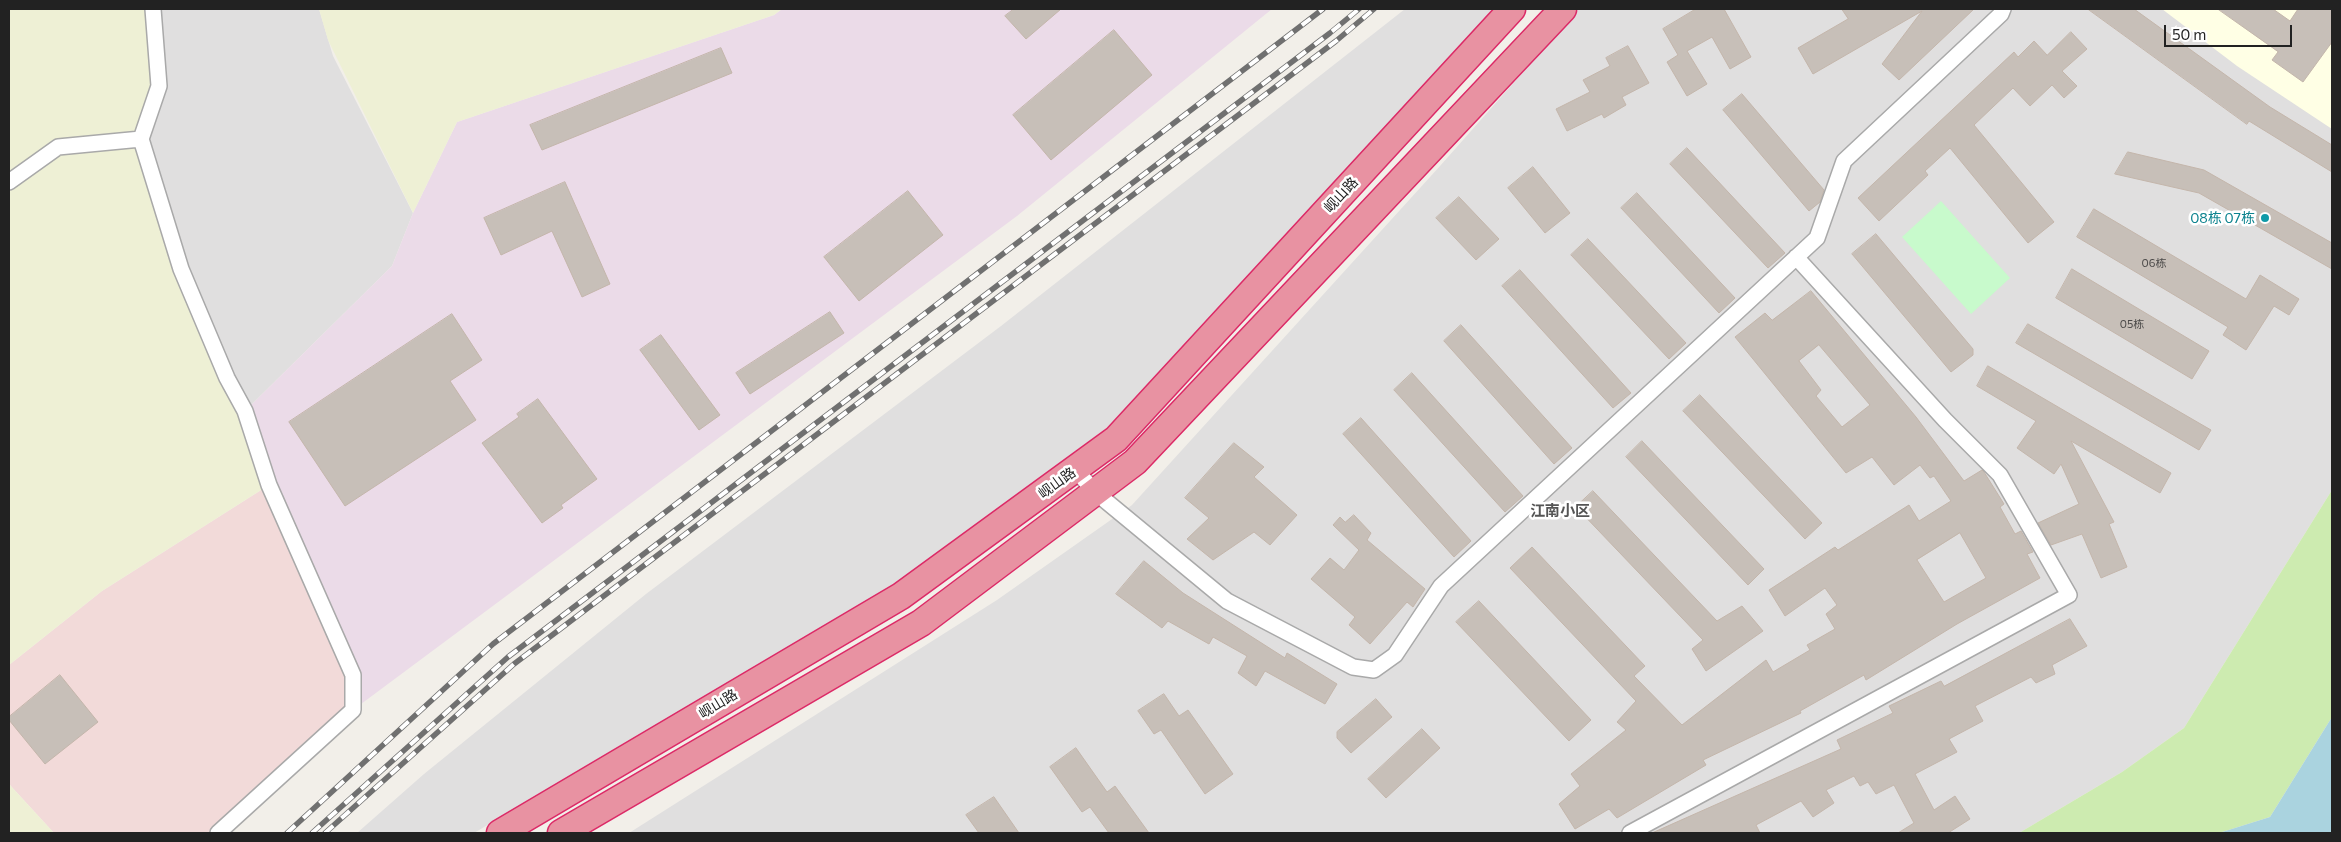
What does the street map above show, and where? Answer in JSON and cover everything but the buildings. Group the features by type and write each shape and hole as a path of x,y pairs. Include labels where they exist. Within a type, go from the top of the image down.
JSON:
{"highway":[{"name":"岘山路","path":"500,833 901,596 1116,439 1512,9"},
{"path":"561,833 921,623 1135,462 1563,9"}],"street":[{"path":"154,9 159,86 141,139 181,269 227,378 245,411 269,485 353,675 353,710 218,833"},
{"path":"1075,469 1094,492 1227,600 1353,667 1374,670 1395,655 1441,586 1817,238 1844,161 2000,14 2003,9"},
{"path":"9,182 58,147 141,139"},
{"path":"1630,833 2070,595 2000,475 1945,420 1796,257"}],"shaded area":[{"path":"9,9 153,9 159,86 141,139 181,269 269,485 102,591 9,665"},
{"path":"153,9 319,9 333,56 413,213 392,266 245,411 227,378 141,139"},
{"path":"319,9 782,9 774,15 457,122 413,213 328,40"},
{"path":"782,9 1272,9 1017,216 353,710 353,675 245,411 392,266 413,213 457,122 774,15"},
{"path":"1405,9 1499,9 1108,427 893,586 474,833 357,833 424,774 646,594 1001,326"},
{"path":"1579,9 2332,9 2332,490 2184,728 2122,772 2019,833 629,833 997,600 1132,505 1440,166"},
{"path":"2162,9 2332,9 2332,129 2237,66"},
{"path":"269,485 353,675 353,710 218,833 54,833 9,784 9,665 102,591"},
{"path":"9,784 54,833 9,833"}],"green space":[{"path":"1941,201 2010,278 1971,314 1902,237"},
{"path":"2332,490 2332,717 2270,817 2219,833 2019,833 2122,772 2184,728"}],"water":[{"path":"2332,717 2332,833 2219,833 2270,817"}],"railway":[{"path":"287,833 493,644 1323,9"},
{"path":"312,833 508,657 1330,33 1359,9"},
{"path":"325,833 514,664 1336,41 1374,9"}],"place":[{"name":"08栋 07栋","path":"2265,218"}],"district":[{"name":"江南小区","path":"1560,511"}]}
